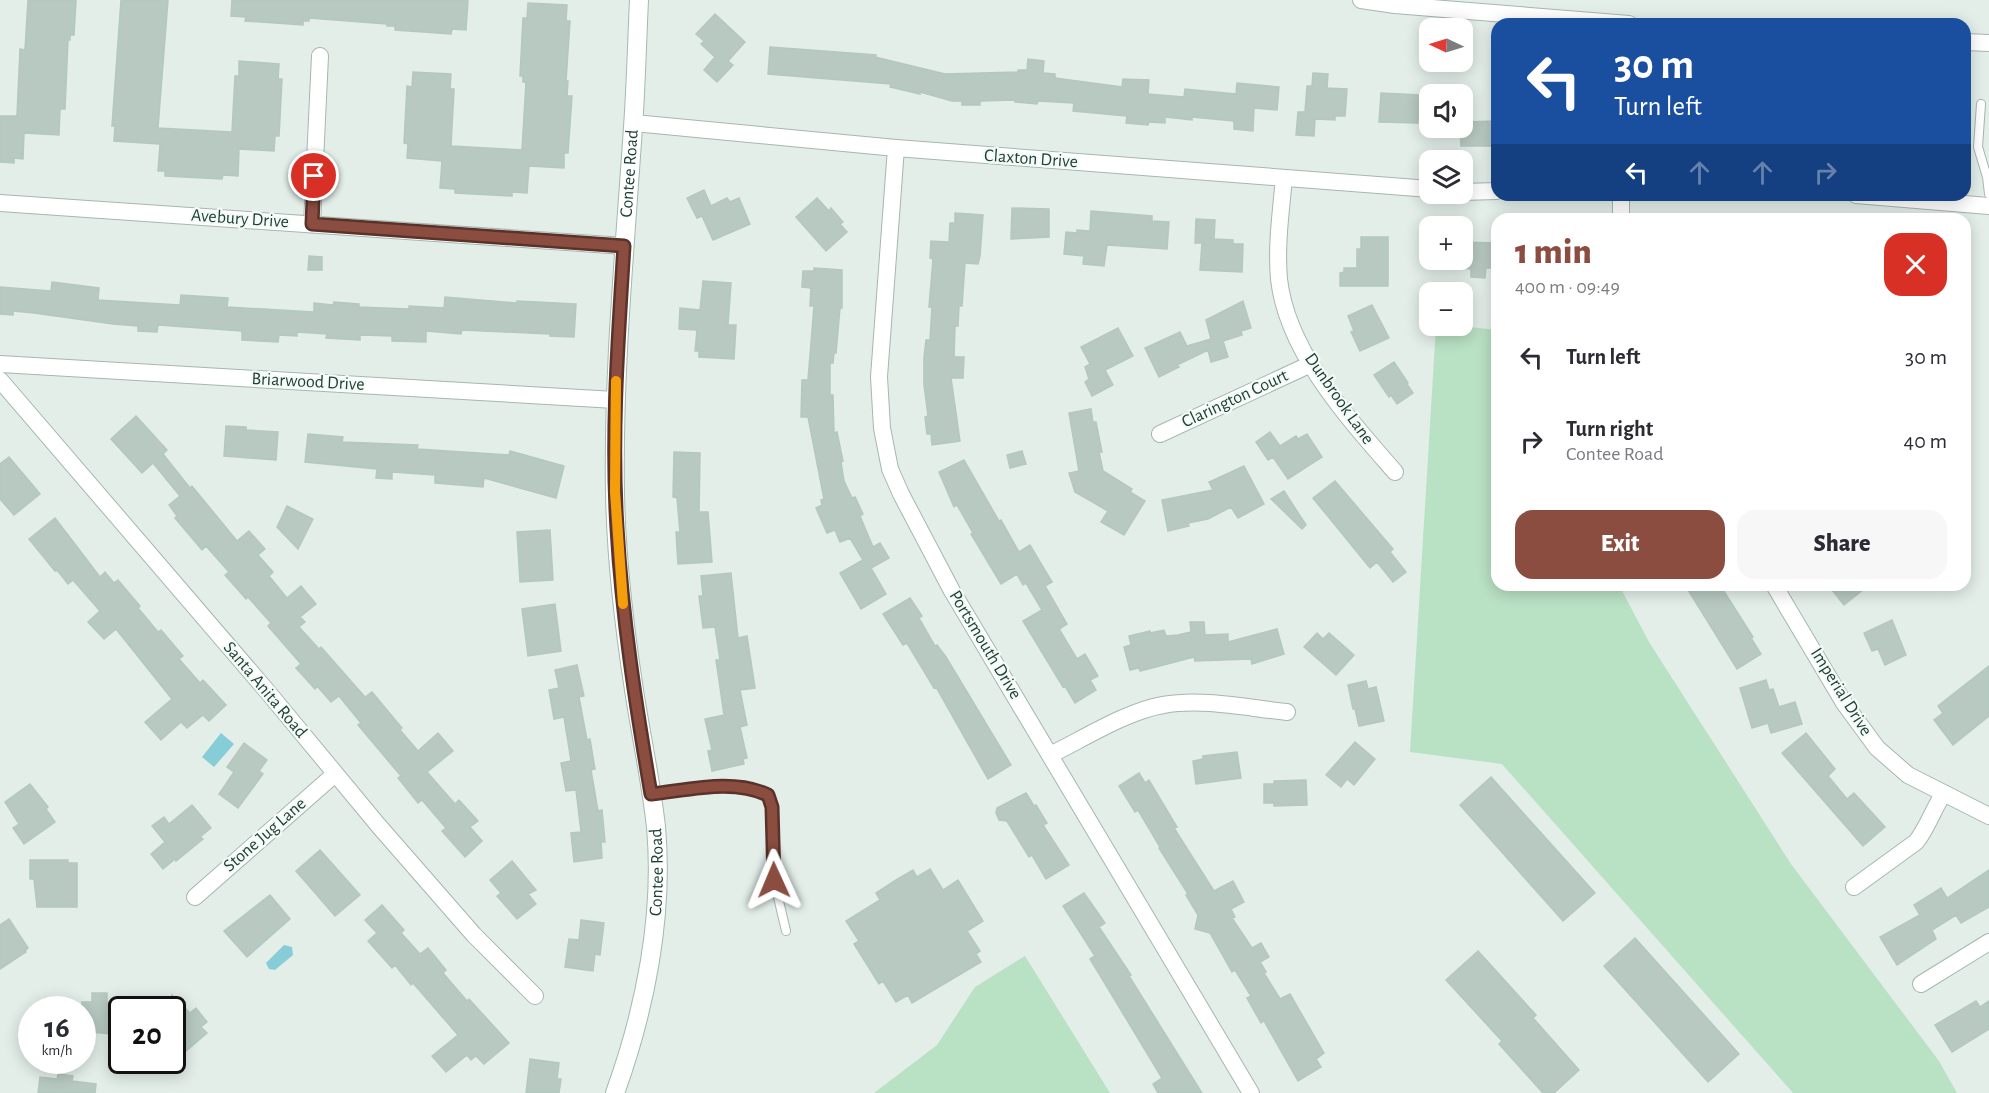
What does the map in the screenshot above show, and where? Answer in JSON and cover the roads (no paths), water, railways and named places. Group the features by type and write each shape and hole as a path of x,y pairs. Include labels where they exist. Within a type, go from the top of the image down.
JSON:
{"street":[{"name":"Contee Road","path":"615,1093 634,1032 652,938 657,860 651,794 620,583 615,492 615,400 639,0"},
{"path":"1361,0 1395,5 1555,18"},
{"path":"1971,42 1989,43"},
{"path":"312,224 321,56"},
{"name":"Claxton Drive","path":"633,123 896,148 1419,188"},
{"name":"Portsmouth Drive","path":"896,148 879,377 885,451 890,469 913,520 1251,1093"},
{"name":"Dunbrook Lane","path":"1284,178 1278,254 1280,279 1290,319 1311,364 1362,435 1395,472"},
{"path":"1473,192 1491,191"},
{"path":"1929,201 1989,206"},
{"name":"Avebury Drive","path":"0,203 624,246"},
{"name":"Briarwood Drive","path":"0,364 615,400"},
{"name":"Clarington Court","path":"1160,434 1311,364"},
{"name":"Santa Anita Road","path":"0,380 474,935 535,996"},
{"name":"Imperial Drive","path":"1778,591 1844,703 1877,748 1908,775 1989,816"},
{"path":"1050,755 1134,714 1162,705 1208,704 1287,712"},
{"name":"Stone Jug Lane","path":"195,897 335,774"},
{"path":"1854,887 1916,842 1923,834 1935,805 1944,793"},
{"path":"1921,984 1989,942"}],"lane":[{"path":"1981,104 1978,147 1987,177 1989,194"},
{"path":"651,794 719,786 753,788 768,795 772,807 774,880 786,930"}],"water":[{"path":"221,733 234,744 214,767 202,757"},
{"path":"284,945 292,947 293,955 275,970 269,969 266,963"}]}
